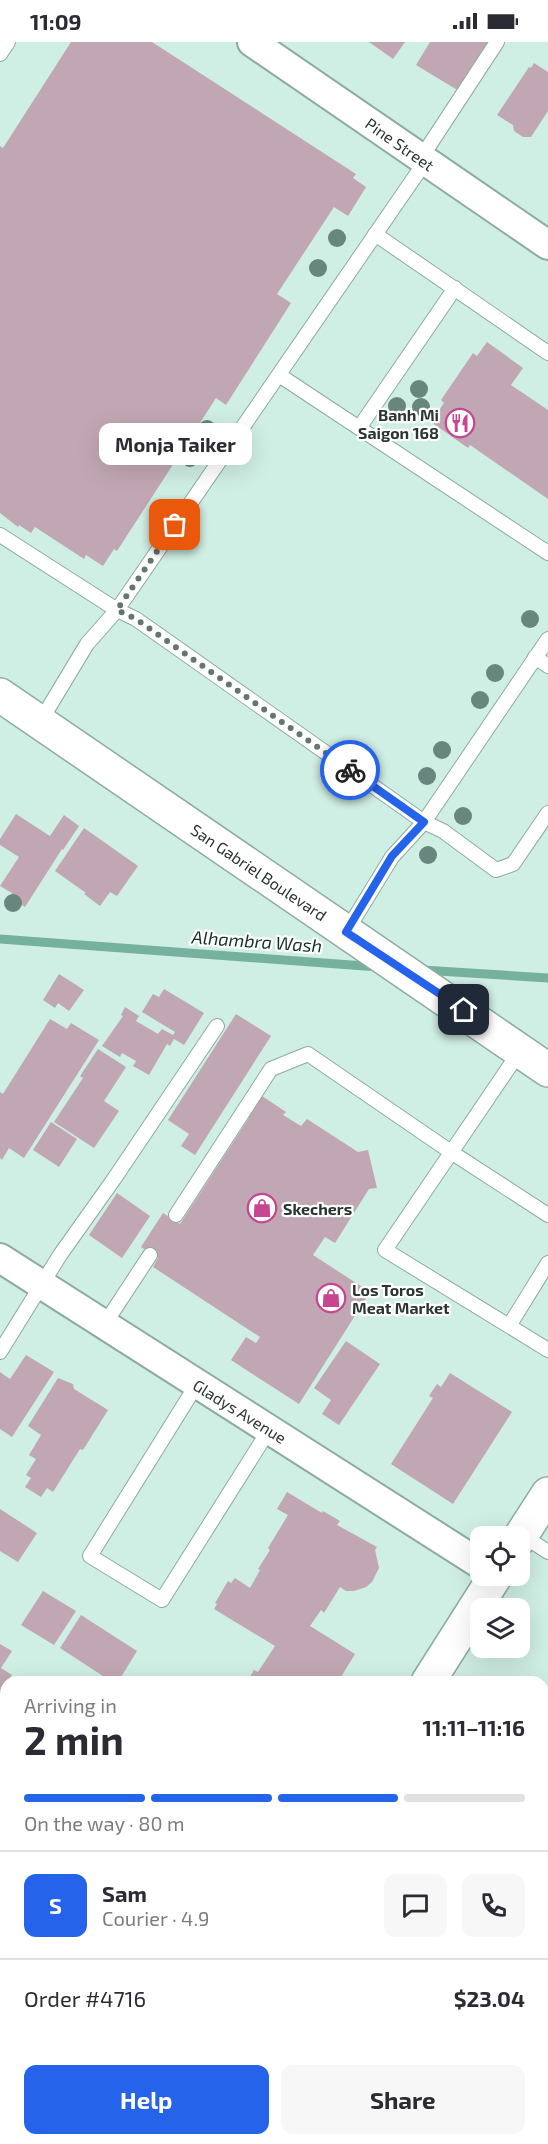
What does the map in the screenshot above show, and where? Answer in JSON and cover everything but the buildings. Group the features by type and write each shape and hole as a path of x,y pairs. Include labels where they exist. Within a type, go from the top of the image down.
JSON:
{"main road":[{"name":"San Gabriel Boulevard","path":"0,695 464,1010 548,1070"},
{"path":"530,1542 548,1494"},
{"path":"432,1676 489,1586"}],"street":[{"name":"Pine Street","path":"252,42 548,245"},
{"name":"Gladys Avenue","path":"0,1258 470,1558"}],"lane":[{"path":"0,54 8,42"},
{"path":"40,722 87,644 117,610 375,234 497,42"},
{"path":"375,234 548,352"},
{"path":"359,428 455,288"},
{"path":"279,375 548,553"},
{"path":"0,535 117,610 136,619 424,822 443,831 496,870 513,864 548,813"},
{"path":"341,928 392,856 424,822 548,639"},
{"path":"535,657 548,666"},
{"path":"0,1353 60,1255 114,1179 216,1026"},
{"path":"520,1051 385,1250 548,1350"},
{"path":"176,1215 271,1069 308,1054 548,1215"},
{"path":"104,1325 150,1255"},
{"path":"509,1326 548,1263"},
{"path":"197,1384 90,1556 162,1600 269,1430"}],"waterway":[{"name":"Alhambra Wash","path":"0,939 378,967"},
{"name":"Alhambra Wash","path":"422,970 548,978"}],"way so far":[{"path":"175,525 117,610 136,619 350,770"}],"place":[{"name":"Banh Mi Saigon 168","path":"460,423"},
{"name":"Monja Taiker","path":"175,525"},
{"name":"Skechers","path":"262,1208"},
{"name":"Los Toros Meat Market","path":"331,1298"}],"route":[{"path":"350,770 424,822 392,856 346,932 464,1010"}]}
